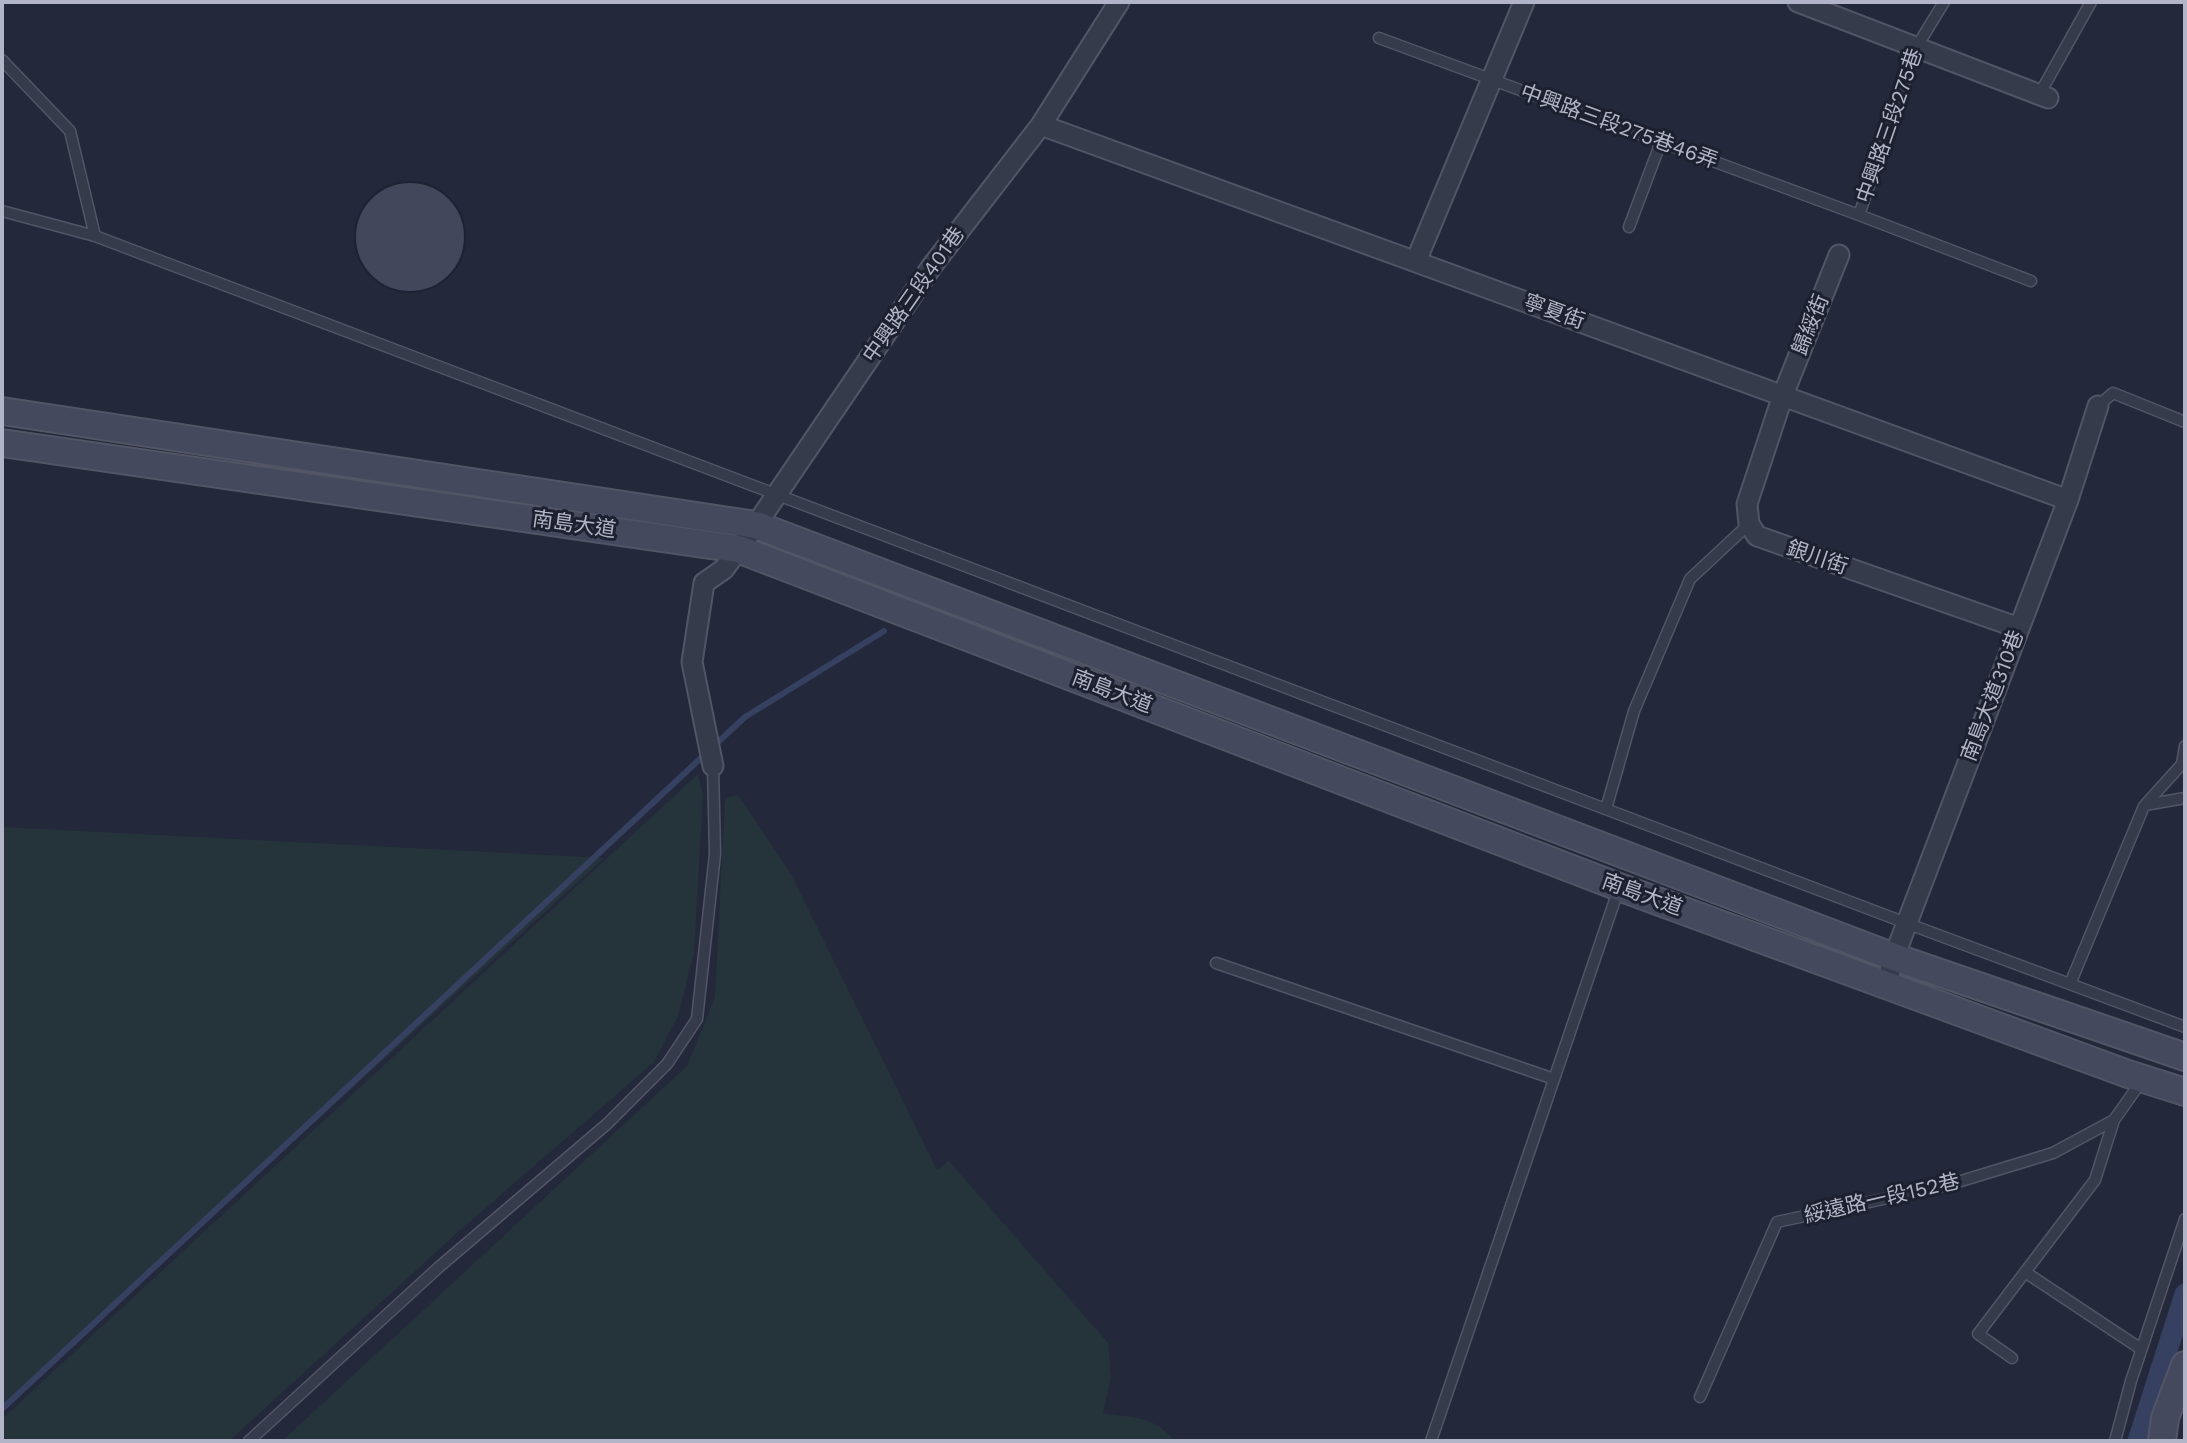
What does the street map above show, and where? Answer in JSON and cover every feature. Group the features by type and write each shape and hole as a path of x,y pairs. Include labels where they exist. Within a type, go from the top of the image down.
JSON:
{"street":[{"name":"中興路三段401巷","path":"713,766 692,662 704,583 724,569 756,525 932,266 1041,125 1119,2"},
{"path":"1416,261 1524,2"},
{"path":"1798,2 2043,97"},
{"name":"寧夏街","path":"1041,125 2068,500"},
{"name":"歸綏街","path":"1783,395 1839,255"},
{"path":"1749,524 1747,504 1783,395"},
{"name":"南島大道310巷","path":"1886,985 1906,923 2068,500 2098,406"},
{"name":"南島大道","path":"2,411 756,525 1894,957 2185,1057"},
{"name":"南島大道","path":"2,443 738,549 1619,887 2185,1092"},
{"name":"銀川街","path":"1749,524 1757,536 2019,628"},
{"path":"2162,1441 2165,1418 2185,1365"}],"lane":[{"name":"中興路三段275巷","path":"1859,215 1916,48 1944,2"},
{"path":"2043,97 2091,2"},
{"name":"中興路三段275巷46弄","path":"1379,38 2031,281"},
{"path":"2,60 70,131 95,236"},
{"path":"1629,227 1661,142"},
{"path":"2,211 95,236 775,496 2185,1027"},
{"path":"2098,406 2113,393 2185,421"},
{"path":"1606,809 1634,711 1690,579 1749,524"},
{"path":"2070,984 2144,806 2182,764 2185,746"},
{"path":"249,1441 439,1267 607,1124 667,1064 697,1019 715,854 713,766"},
{"path":"2144,806 2185,798"},
{"path":"1431,1441 1619,887"},
{"path":"1216,963 1554,1079"},
{"name":"綏遠路一段152巷","path":"1700,1397 1777,1222 1948,1185 2053,1153 2114,1120 2143,1078"},
{"path":"2012,1358 1978,1334 2095,1180 2114,1120"},
{"path":"2115,1441 2141,1349 2185,1219"},
{"path":"2025,1272 2141,1349"}],"shaded area":[{"path":"698,774 703,796 694,952 678,1016 654,1062 459,1231 229,1441 2,1441 2,1419"},
{"path":"738,795 792,876 937,1170 949,1161 1108,1343 1111,1378 1103,1413 1150,1422 1175,1441 282,1441 687,1066 715,997 725,798"},
{"path":"2,827 604,858 2,1409"}],"building":[{"path":"410,182 431,187 449,198 460,216 465,237 460,258 449,276 431,287 410,292 389,287 371,276 360,258 355,237 360,216 371,198 389,187"}],"waterway":[{"path":"2,1409 745,717 884,631"},
{"path":"2138,1441 2185,1294"}]}
